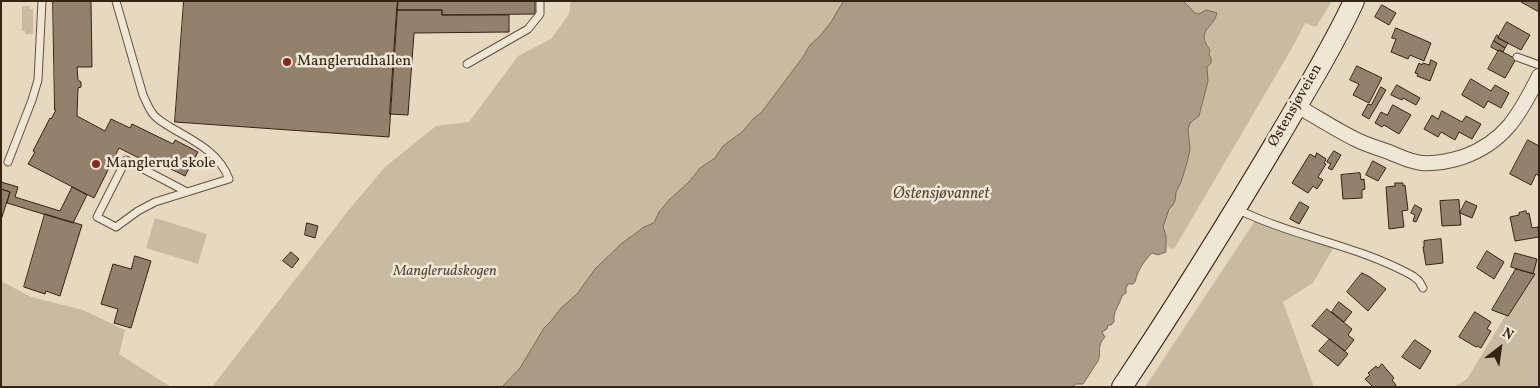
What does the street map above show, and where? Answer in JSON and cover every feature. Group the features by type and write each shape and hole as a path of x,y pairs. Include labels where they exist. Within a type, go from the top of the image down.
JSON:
{"main road":[{"name":"Østensjøveien","path":"1122,387 1171,314 1236,208 1297,106 1354,1"}],"street":[{"path":"1297,106 1356,140 1408,160 1436,163 1476,152 1497,139 1506,131 1520,112 1539,76"}],"lane":[{"path":"8,162 38,80 42,1"},
{"path":"116,1 148,107 156,118 206,149 218,159 225,169 229,180 155,202 138,211 116,227 97,218 126,160 187,192"},
{"path":"467,64 528,29 540,14 540,1"},
{"path":"1517,57 1539,65"},
{"path":"1236,208 1256,218 1369,255 1413,276 1423,288"}],"green space":[{"name":"Manglerudskogen","path":"571,1 844,1 831,22 810,45 761,113 742,132 723,146 715,158 700,168 689,182 669,200 659,212 654,223 644,227 621,244 595,269 577,294 561,308 544,328 520,368 502,387 212,387 348,211 385,167 436,126 469,122 518,56 551,39 569,14"},
{"path":"1183,1 1332,1 1316,27 1305,23 1174,249 1167,247 1166,236 1162,227 1169,209 1175,201 1176,192 1187,163 1190,144 1188,129 1190,123 1199,116 1208,81 1207,67 1210,50 1204,38 1217,13 1208,11 1199,14 1194,13"},
{"path":"22,6 30,6 30,9 33,9 33,34 25,34 25,31 22,31"},
{"path":"155,218 207,234 198,264 146,248"},
{"path":"1257,218 1335,245 1313,283 1283,302 1314,387 1145,387"},
{"path":"1539,256 1539,387 1454,387 1467,379 1532,272"},
{"path":"1,281 31,297 83,310 125,330 119,354 171,387 1,387"}],"water":[{"name":"Østensjøvannet","path":"844,1 1183,1 1195,13 1199,14 1206,10 1217,13 1215,19 1206,30 1204,38 1210,50 1209,55 1211,58 1211,63 1207,67 1208,81 1199,116 1190,123 1188,129 1190,149 1187,163 1176,192 1175,201 1169,209 1163,227 1166,236 1166,252 1158,255 1152,253 1141,266 1135,282 1128,284 1126,293 1122,296 1115,312 1114,322 1108,325 1107,329 1102,332 1105,337 1100,346 1098,361 1083,384 1076,384 1072,387 502,387 520,368 544,328 561,308 577,294 595,269 621,244 644,227 654,223 659,212 669,200 689,182 700,168 715,158 723,146 742,132 761,113 810,45 831,22"}],"building":[{"path":"53,1 91,1 92,67 77,67 78,80 81,82 81,87 78,88 77,116 105,131 111,119 130,128 132,124 173,144 175,140 198,152 185,176 163,165 161,169 119,148 94,198 28,164 50,118 56,110"},
{"name":"Manglerudhallen","path":"184,1 398,1 389,137 175,122"},
{"path":"398,1 535,1 535,14 442,15 442,10 397,10"},
{"path":"1521,1 1539,1 1539,12 1521,2"},
{"path":"1382,5 1396,13 1389,25 1375,17"},
{"path":"397,10 442,10 442,15 509,15 509,32 414,33 408,115 390,114"},
{"path":"1507,22 1530,35 1521,50 1498,38"},
{"path":"1396,28 1431,43 1424,61 1410,55 1408,59 1391,52 1396,39 1392,38"},
{"path":"1497,35 1498,38 1508,43 1505,48 1494,41"},
{"path":"1494,41 1505,48 1503,52 1491,47"},
{"path":"1499,50 1516,59 1505,78 1488,69"},
{"path":"1431,60 1437,63 1430,81 1417,76 1418,74 1415,73 1419,63 1429,65"},
{"path":"1357,66 1382,78 1369,103 1353,95 1359,84 1350,80"},
{"path":"1471,79 1491,91 1495,85 1509,93 1501,108 1488,101 1484,108 1462,95"},
{"path":"1397,85 1420,98 1416,105 1403,98 1402,100 1391,95"},
{"path":"1381,87 1386,90 1369,119 1362,115 1368,104 1371,105"},
{"path":"1393,105 1411,115 1399,134 1384,125 1382,127 1375,123 1381,112 1387,115"},
{"path":"1442,111 1462,122 1466,116 1481,124 1472,139 1459,132 1455,140 1441,132 1438,137 1424,129 1432,115 1438,119"},
{"path":"1528,140 1539,146 1539,176 1536,174 1531,185 1510,174"},
{"path":"1334,151 1341,155 1332,170 1328,168 1331,164 1327,162"},
{"path":"1317,153 1326,159 1324,163 1326,164 1318,177 1323,180 1317,189 1313,186 1308,193 1292,183 1310,154 1315,157"},
{"path":"1373,161 1386,168 1378,181 1366,175"},
{"path":"1360,173 1361,180 1364,179 1365,189 1362,190 1362,198 1343,199 1341,175"},
{"path":"1,182 18,187 15,197 60,211 72,187 87,195 73,223 7,203 10,192 1,189"},
{"path":"1395,183 1403,183 1403,186 1405,185 1408,210 1402,211 1404,227 1389,229 1386,187 1395,186"},
{"path":"1,189 10,192 1,220"},
{"path":"1459,200 1461,225 1442,226 1440,201"},
{"path":"1466,201 1477,206 1472,218 1460,213"},
{"path":"1300,202 1309,207 1299,224 1290,219"},
{"path":"1415,205 1422,209 1416,222 1413,221 1415,215 1411,213"},
{"path":"1526,211 1527,214 1529,213 1532,228 1538,227 1539,237 1515,241 1510,217"},
{"path":"45,214 82,225 60,296 46,291 45,294 24,287"},
{"path":"307,223 318,226 315,238 305,235"},
{"path":"1441,239 1443,263 1426,265 1424,241"},
{"path":"1487,251 1504,262 1494,279 1477,268"},
{"path":"291,252 299,259 292,268 283,261"},
{"path":"1515,253 1537,259 1533,274 1511,267"},
{"path":"135,256 151,261 131,328 114,323 118,309 101,304 113,264 131,269"},
{"path":"1516,269 1535,274 1508,316 1492,310"},
{"path":"1362,273 1386,289 1368,311 1347,292"},
{"path":"1339,302 1352,312 1344,322 1332,312"},
{"path":"1327,309 1352,329 1348,335 1354,340 1345,351 1312,326"},
{"path":"1475,312 1491,322 1487,329 1491,331 1481,348 1459,337"},
{"path":"1330,339 1348,354 1338,366 1319,351"},
{"path":"1415,340 1431,351 1420,369 1402,357"},
{"path":"1382,364 1394,378 1392,380 1396,385 1394,387 1373,387 1365,379 1370,375 1368,373 1376,366 1378,368"}],"place":[{"name":"Manglerudhallen","path":"287,62"},
{"name":"Manglerud skole","path":"96,164"}]}
